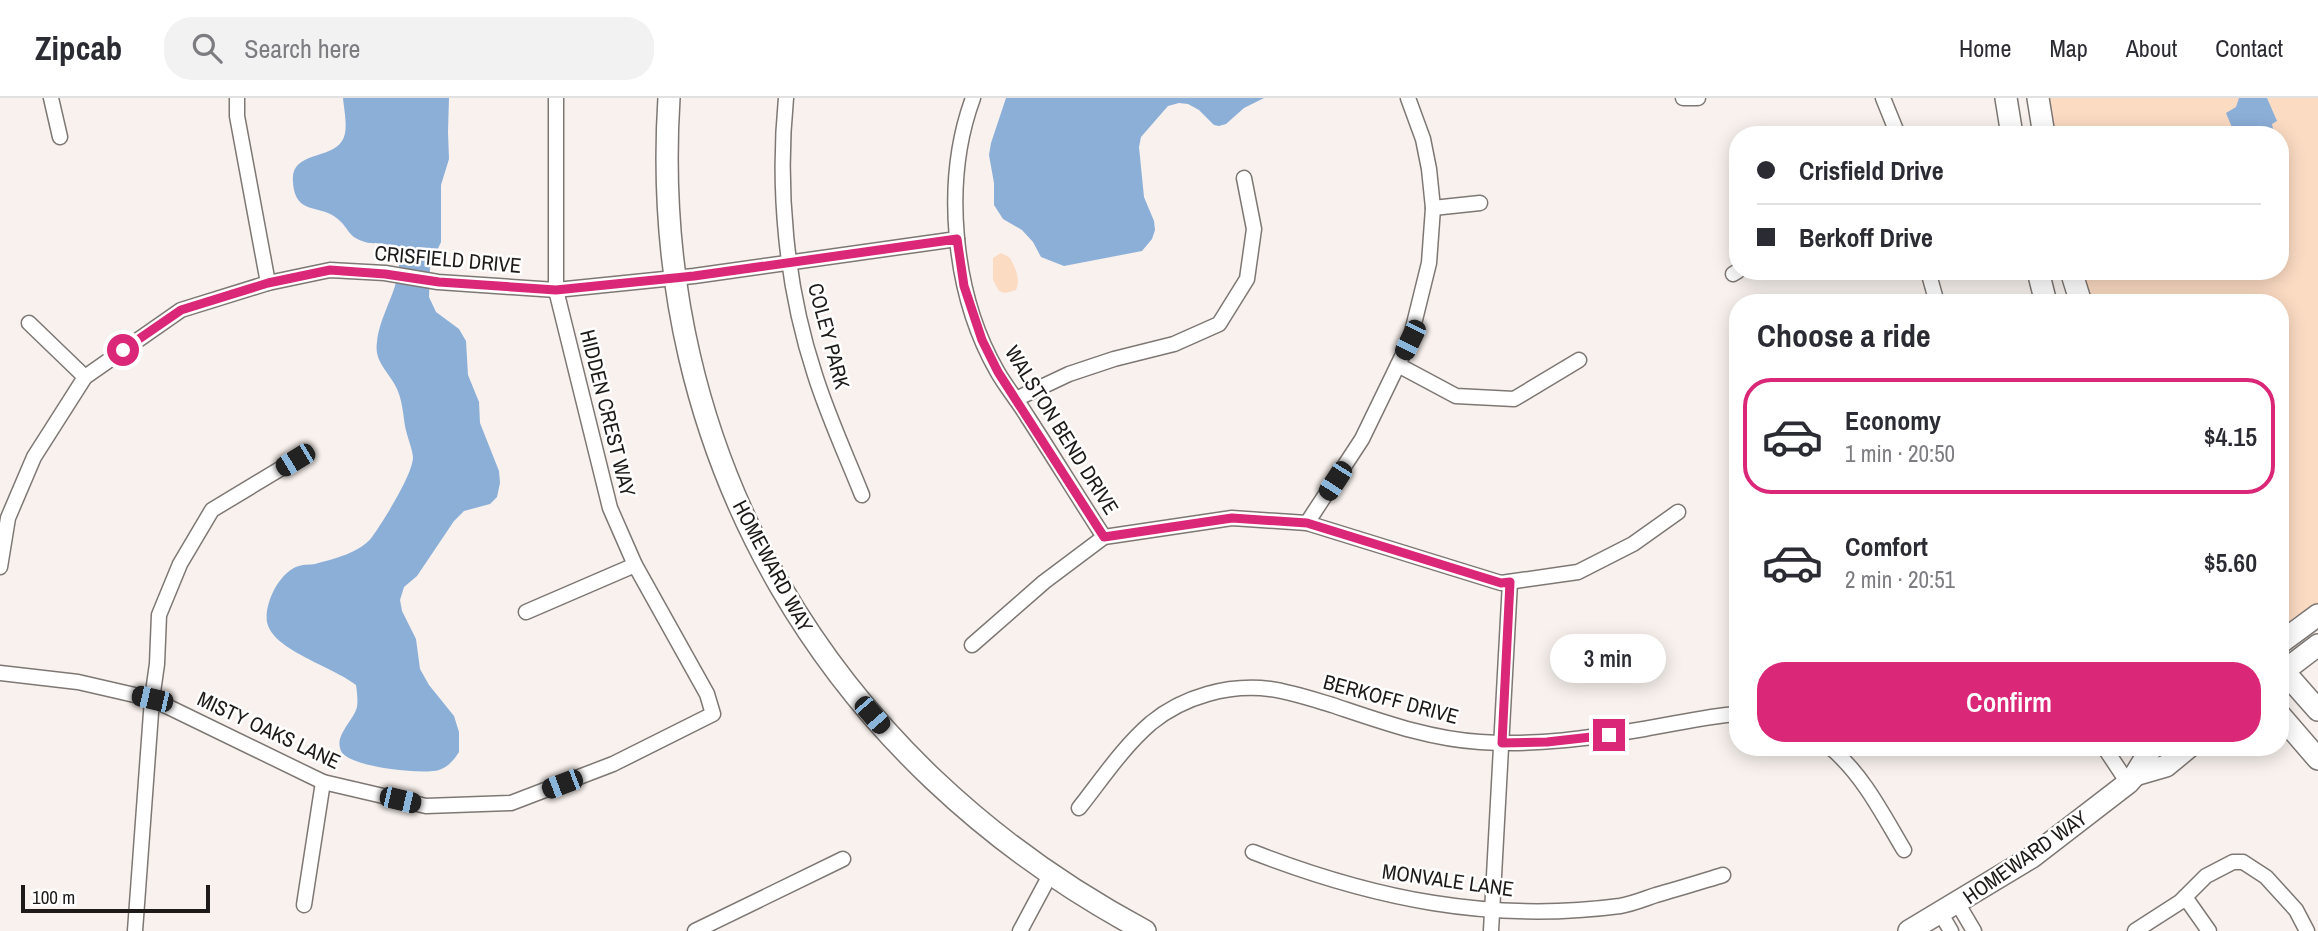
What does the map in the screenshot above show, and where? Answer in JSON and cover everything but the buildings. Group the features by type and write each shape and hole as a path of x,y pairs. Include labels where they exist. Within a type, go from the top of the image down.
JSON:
{"street":[{"path":"51,98 60,137"},
{"path":"237,98 237,116 268,283"},
{"name":"HIDDEN CREST WAY","path":"556,98 556,290 610,508 635,565 707,694 713,714"},
{"name":"HOMEWARD WAY","path":"669,98 666,191 674,278 693,374 726,472 757,543 796,614 826,659 903,751 969,814 1020,855 1144,931"},
{"name":"COLEY PARK","path":"786,98 783,159 789,263 802,329 815,375 862,495"},
{"name":"WALSTON BEND DRIVE","path":"973,98 960,149 957,191 957,239 964,286 982,340 998,372 1104,537"},
{"path":"1307,523 1362,439 1410,340 1429,263 1433,208 1423,139 1408,98"},
{"path":"1683,98 1698,98"},
{"path":"1883,98 1894,126"},
{"path":"2006,98 2011,126"},
{"path":"2038,98 2042,126"},
{"path":"1016,399 1069,374 1174,344 1219,324 1247,279 1254,229 1244,178"},
{"path":"1433,208 1480,203"},
{"name":"CRISFIELD DRIVE","path":"0,566 8,518 34,457 85,377 181,310 268,283 330,270 439,282 556,290 674,278 957,239"},
{"path":"29,323 85,377"},
{"path":"1398,365 1456,396 1514,399 1579,360"},
{"path":"135,931 159,615 180,564 212,510 295,460"},
{"path":"972,645 1044,582 1104,537 1232,518 1307,523 1501,583 1578,572 1633,544 1678,512"},
{"path":"526,612 635,565"},
{"path":"1491,931 1510,582"},
{"path":"2289,636 2318,615"},
{"path":"2289,665 2318,645"},
{"name":"MISTY OAKS LANE","path":"0,673 78,682 152,699 323,782 426,806 512,803 613,764 713,714"},
{"path":"2289,679 2318,710"},
{"name":"BERKOFF DRIVE","path":"1079,808 1126,749 1153,722 1191,700 1231,690 1270,689 1412,730 1448,738 1502,743 1590,738 1711,716 1729,715"},
{"path":"2289,725 2318,759"},
{"path":"1840,756 1853,768 1904,850"},
{"path":"2112,756 2132,779"},
{"name":"HOMEWARD WAY","path":"2132,779 2146,756"},
{"name":"HOMEWARD WAY","path":"1909,931 1950,916 2032,857 2132,779 2166,766 2178,756"},
{"path":"304,905 323,782"},
{"name":"MONVALE LANE","path":"1253,852 1309,874 1383,894 1493,910 1562,910 1623,905 1723,875"},
{"path":"695,931 713,927 842,859"},
{"path":"2135,931 2185,897 2206,876 2233,862 2243,862 2266,877 2296,910 2303,929"},
{"path":"1020,931 1050,875"},
{"path":"2185,897 2208,931"},
{"path":"1950,916 1974,931"}],"shaded area":[{"path":"2045,98 2318,98 2318,606 2289,627 2289,294 2088,294 2085,280 2289,280 2289,126 2050,126"},
{"path":"1001,253 1009,257 1018,277 1016,290 1005,293 999,291 993,280 993,258"}],"water":[{"path":"343,98 449,98 449,159 441,185 441,242 430,266 429,297 436,312 459,329 466,341 468,375 479,402 480,423 499,471 500,483 497,497 490,504 464,511 454,521 417,576 404,587 400,600 402,611 416,639 420,669 454,716 459,732 459,752 448,765 439,770 387,768 347,757 341,751 340,739 357,707 356,685 280,641 271,632 267,622 271,597 280,581 292,569 346,555 367,543 390,510 412,465 412,449 399,395 377,355 379,330 398,274 398,250 388,245 357,239 332,215 304,205 295,193 294,172 298,165 329,151 342,141 346,126"},
{"path":"1006,98 1264,98 1219,126 1188,104 1168,106 1141,137 1139,147 1144,197 1154,221 1152,239 1142,251 1064,266 1041,257 1033,242 1022,230 1003,219 994,205 994,183 989,155"},
{"path":"2239,98 2267,98 2277,121 2272,126 2231,126 2226,113 2236,107"}],"route":[{"path":"123,350 181,310 268,283 330,270 439,282 556,290 694,276 957,239 964,286 982,340 998,372 1104,537 1232,518 1307,523 1501,583 1510,582 1502,743 1547,742 1609,735"}]}
